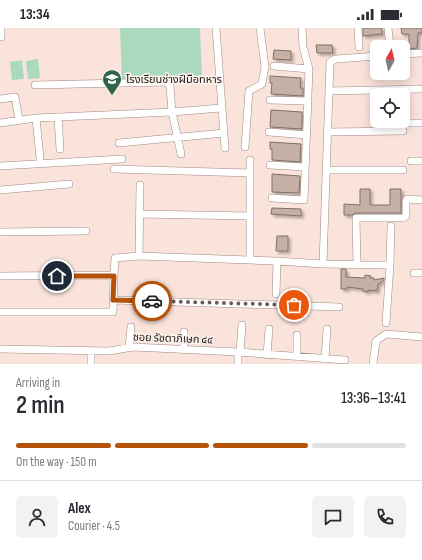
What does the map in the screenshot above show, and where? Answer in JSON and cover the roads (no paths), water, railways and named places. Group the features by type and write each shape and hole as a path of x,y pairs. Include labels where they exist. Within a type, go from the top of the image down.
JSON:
{"street":[{"path":"1,28 1,37"},
{"path":"216,28 225,148"},
{"path":"245,147 248,91 262,86 264,73 264,54 260,28"},
{"path":"272,198 304,200 309,69 303,47 302,28"},
{"path":"358,28 359,47"},
{"path":"388,28 389,40"},
{"path":"410,54 422,53"},
{"path":"323,264 329,65 332,60 370,57"},
{"path":"274,66 309,69"},
{"path":"35,85 166,82 170,86 172,112 179,138 181,154"},
{"path":"329,91 422,89"},
{"path":"0,99 15,97 19,120"},
{"path":"270,100 308,101"},
{"path":"0,123 36,118 172,112 221,108"},
{"path":"58,117 60,149"},
{"path":"36,118 40,158"},
{"path":"410,123 422,123"},
{"path":"269,132 307,135"},
{"path":"328,132 403,132"},
{"path":"119,143 224,133"},
{"path":"0,166 122,159"},
{"path":"250,160 250,260"},
{"path":"411,161 422,161"},
{"path":"270,165 305,167"},
{"path":"114,169 250,173"},
{"path":"326,170 403,170"},
{"path":"0,190 69,184"},
{"path":"140,185 140,256"},
{"path":"357,264 356,218 403,218 406,216 407,200 422,200"},
{"path":"140,214 250,216"},
{"path":"386,323 391,226"},
{"path":"0,232 86,231"},
{"path":"0,312 113,312 115,258 140,256 323,264 390,265"},
{"path":"276,294 277,261"},
{"path":"414,272 422,273"},
{"path":"0,276 114,276"},
{"path":"113,300 339,307"},
{"path":"238,364 242,325"},
{"path":"129,347 132,327"},
{"path":"267,355 269,328"},
{"path":"325,359 327,329"},
{"path":"184,332 184,349"},
{"path":"373,364 376,341 382,336 386,334 422,337"},
{"path":"297,335 297,357"},
{"name":"ซอย รัชดาภิเษก ๔๔","path":"0,349 115,351 129,347 239,352 345,360"},
{"path":"91,351 91,364"}],"place":[{"name":"โรงเรียนช่างฝีมือทหาร","path":"112,96"}]}
